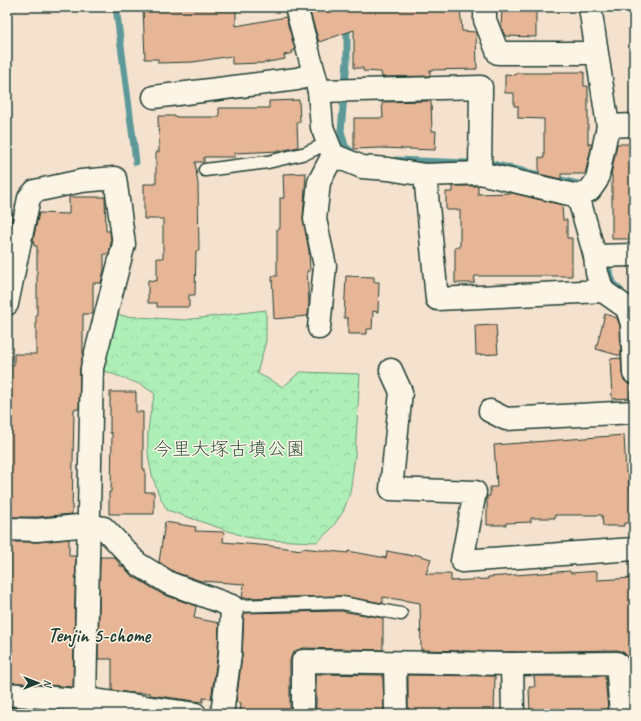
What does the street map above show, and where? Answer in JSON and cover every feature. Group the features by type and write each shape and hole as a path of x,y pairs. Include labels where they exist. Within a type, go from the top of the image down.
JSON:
{"street":[{"path":"296,7 316,83 322,127 330,149 319,182 315,219 325,266 319,328"},
{"path":"485,7 486,20 498,53 596,53"},
{"path":"330,149 362,167 388,168 425,175 480,173 578,196 590,190 597,180 608,126 590,7"},
{"path":"154,97 298,79 316,83 481,87 480,173"},
{"path":"608,126 634,126"},
{"path":"425,175 438,299 603,291"},
{"path":"7,304 29,198 35,191 81,181 115,178 124,244 92,368 89,525 79,704"},
{"path":"578,196 595,256 597,273 603,291 627,308 632,324 634,373"},
{"path":"595,256 634,255"},
{"path":"391,370 401,392 391,489 475,492 462,561 634,549"},
{"path":"490,411 506,419 634,412"},
{"path":"7,530 37,530 89,525 104,528 138,564 169,583 232,606 230,654 222,714"},
{"path":"303,714 303,661 512,664 617,662 621,714"},
{"path":"395,662 396,714"},
{"path":"512,664 513,714"},
{"path":"7,694 79,704 195,714"}],"lane":[{"path":"205,170 268,162 330,149"},
{"path":"232,606 342,603 401,614"}],"green space":[{"name":"今里大塚古墳公園","path":"266,310 266,341 257,373 283,387 300,372 360,374 355,456 350,493 343,512 331,529 317,542 269,540 246,537 167,510 154,482 148,454 149,424 155,394 142,385 102,370 116,314 124,316 184,320"}],"building":[{"path":"143,7 236,7 236,26 286,17 295,50 292,51 293,53 284,55 285,59 263,63 232,64 232,56 193,62 158,63 158,59 145,59"},
{"path":"311,7 460,7 462,31 476,32 477,69 430,70 430,76 382,77 381,72 363,71 363,68 354,68 354,30 319,42 310,12 312,12"},
{"path":"502,7 536,7 536,37 505,36 501,27"},
{"path":"584,72 584,86 588,86 588,144 592,144 585,174 561,174 561,179 539,174 539,157 544,158 544,119 518,118 518,106 514,106 514,93 505,93 505,74 516,75 516,73"},
{"path":"299,100 300,122 297,122 298,147 280,151 235,153 235,157 204,157 204,162 195,162 198,184 199,251 196,251 195,295 189,295 189,307 157,307 157,303 148,303 148,280 157,281 157,258 163,258 163,219 144,219 144,184 156,184 156,152 159,152 158,116 219,117 219,108 269,108 269,101"},
{"path":"431,101 432,131 436,131 435,150 381,148 354,149 354,118 383,118 382,102"},
{"path":"617,144 634,144 634,239 612,239 611,175"},
{"path":"306,173 303,218 309,251 310,271 307,271 309,303 308,316 274,319 272,276 277,276 277,229 280,229 280,198 284,198 283,174"},
{"path":"453,186 478,186 478,194 512,193 562,205 563,220 567,220 567,238 572,238 572,276 475,276 474,283 455,283 455,247 460,247 460,210 446,210 446,192 453,192"},
{"path":"69,197 105,197 106,231 110,231 111,243 109,254 104,254 104,270 101,283 93,283 93,314 83,314 83,354 80,368 79,409 74,409 72,514 37,517 7,517 7,365 14,365 14,354 36,354 37,246 34,246 33,240 39,213 69,214"},
{"path":"7,213 13,213 8,237 7,237"},
{"path":"346,276 374,277 374,282 379,282 378,312 373,311 372,329 367,329 367,334 348,334 348,318 344,318"},
{"path":"605,314 617,318 620,326 621,356 596,349"},
{"path":"496,325 498,354 476,355 475,326"},
{"path":"621,358 622,374 624,380 630,385 631,398 612,399 610,359"},
{"path":"110,392 136,392 136,412 143,412 143,469 145,469 145,492 154,492 154,514 109,514 112,433 110,433"},
{"path":"624,435 626,473 629,473 629,487 631,487 632,523 624,523 624,526 603,526 602,515 555,515 555,518 531,518 531,522 506,523 506,525 487,525 487,496 490,496 490,487 497,487 494,445"},
{"path":"165,522 196,527 195,531 224,532 223,542 302,550 302,548 348,553 348,551 386,558 387,551 413,556 414,554 431,559 426,574 451,574 451,581 570,571 571,573 597,571 597,580 634,578 634,710 629,662 627,656 623,652 617,650 512,652 421,650 420,603 383,597 383,603 342,596 242,598 244,584 201,581 174,572 159,562"},
{"path":"69,539 69,556 76,557 73,687 7,682 7,542 38,542"},
{"path":"100,557 114,557 120,566 123,566 131,575 162,594 196,606 194,618 219,623 218,653 211,699 203,698 203,702 150,695 150,693 131,693 112,690 112,659 98,659"},
{"path":"341,611 383,618 383,650 303,648 297,650 292,654 290,661 290,714 240,714 241,703 236,702 242,656 244,613"},
{"path":"316,674 383,675 384,714 316,714"},
{"path":"408,675 495,676 494,714 408,714"},
{"path":"534,676 605,676 608,710 565,710 530,713 529,687 535,687"},
{"path":"7,707 51,710 51,714 7,714"}],"waterway":[{"path":"116,7 136,162"},
{"path":"337,7 347,29 347,61 341,131 345,146 357,157"},
{"path":"396,160 492,164 578,184 582,192"},
{"path":"604,258 614,285 621,291"}],"district":[{"name":"Tenjin 5-chome","path":"99,635"}]}
